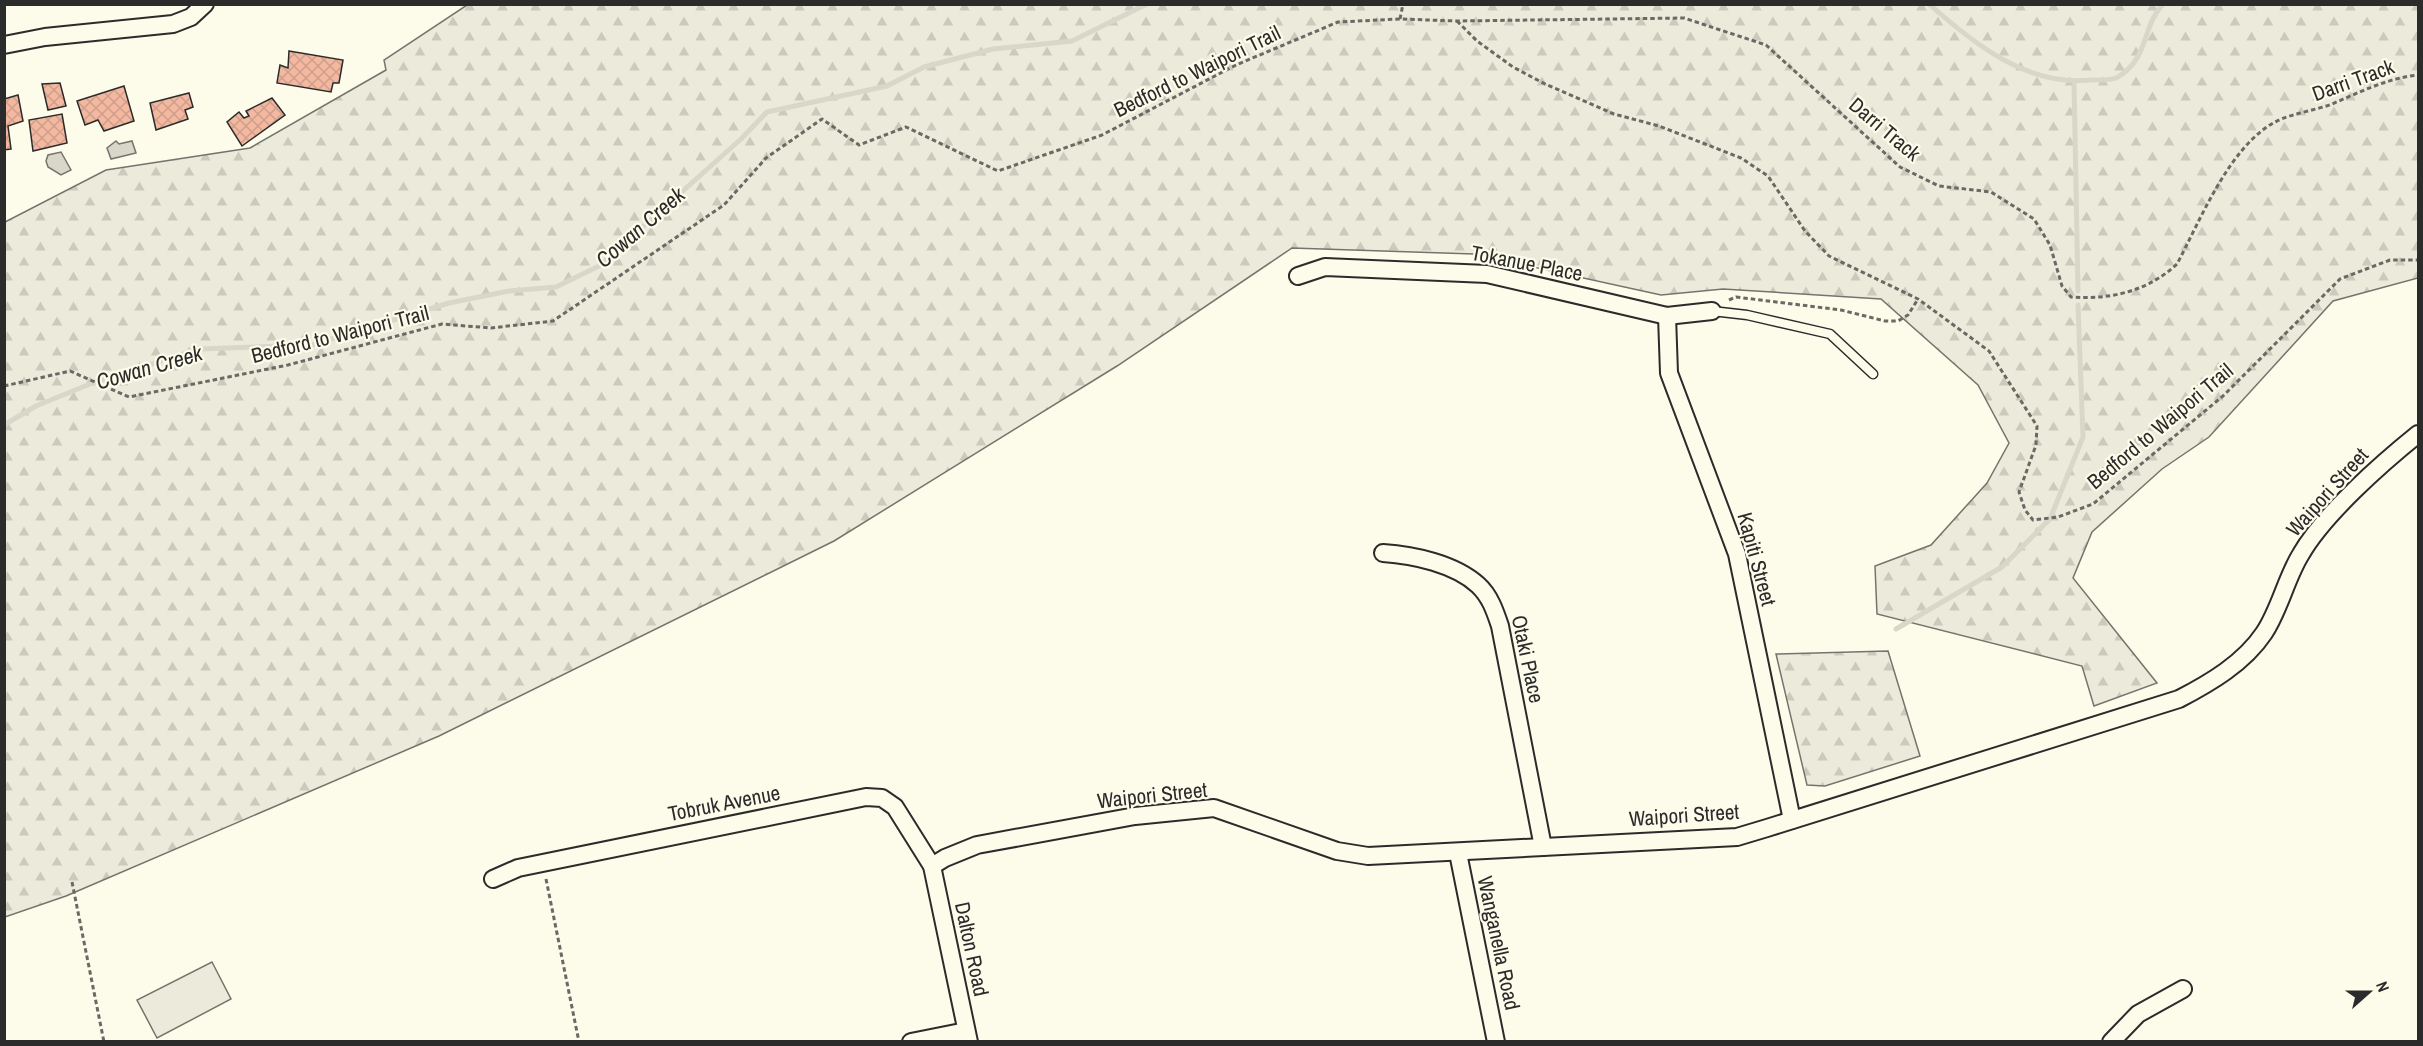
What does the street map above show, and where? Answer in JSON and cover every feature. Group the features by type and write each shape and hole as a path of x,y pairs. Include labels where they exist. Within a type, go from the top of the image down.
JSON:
{"street":[{"path":"4,45 45,37 172,24 191,17 205,4"},
{"name":"Tokanue Place","path":"1298,276 1325,267 1487,274 1667,316 1712,311"},
{"name":"Kapiti Street","path":"1667,316 1669,373 1737,554 1792,820"},
{"name":"Waipori Street","path":"932,866 977,845 1135,816 1214,808 1337,851 1368,856 1737,837 2179,699 2214,681 2241,658 2264,633 2300,554 2316,532 2385,461 2418,434"},
{"name":"Otaki Place","path":"1383,553 1411,555 1464,575 1479,586 1492,604 1500,626 1543,847"},
{"name":"Tobruk Avenue","path":"493,879 518,868 866,797 882,798 895,807 932,866"},
{"name":"Wanganella Road","path":"1458,853 1496,1041"},
{"name":"Dalton Road","path":"932,866 968,1036"},
{"path":"2111,1041 2138,1014 2183,989"},
{"path":"911,1041 968,1036"}],"lane":[{"path":"1712,311 1747,315 1830,334 1873,374"}],"path":[{"path":"1400,19 1403,4"},
{"name":"Darri Track","path":"1457,21 1684,18 1766,45 1900,167 1939,186 1991,192 2034,219 2050,245 2062,286 2071,297 2097,299 2140,289 2165,276 2178,264 2229,167 2258,134 2276,121 2314,111 2397,77 2418,75"},
{"name":"Bedford to Waipori Trail","path":"4,386 70,371 129,397 288,365 442,324 491,328 553,321 724,205 766,158 822,119 859,145 906,127 998,171 1102,135 1236,64 1338,22 1400,19 1457,21 1477,41 1513,67 1545,84 1614,114 1659,126 1741,158 1768,176 1805,231 1829,256 1918,299 1989,351 2037,426 2036,445 2019,492 2025,510 2033,520 2058,517 2093,504 2223,396 2340,279 2390,260 2418,260"},
{"path":"1712,311 1720,303 1736,297 1841,310 1885,321 1898,321 1908,315 1918,299"},
{"path":"543,863 579,1041"},
{"path":"72,882 104,1041"}],"green space":[{"path":"467,5 2418,5 2418,278 2333,301 2209,437 2162,469 2092,532 2073,578 2157,683 2094,706 2082,666 1877,614 1875,566 1931,545 1987,483 2009,443 1978,385 1881,299 1723,289 1661,295 1474,254 1292,248 1117,366 834,541 439,736 66,896 5,917 5,222 106,170 250,148 386,70 384,60"},
{"path":"1888,651 1920,756 1825,786 1807,785 1776,654"},
{"path":"212,962 231,999 157,1038 137,1000"}],"shaded area":[{"path":"116,141 119,144 132,141 136,153 111,159 107,148"},
{"path":"61,152 71,170 61,175 48,167 46,161 48,155"}],"building":[{"path":"289,51 343,60 339,83 333,83 331,92 277,83 280,65 288,68"},
{"path":"60,83 66,106 48,110 42,84"},
{"path":"124,86 134,121 104,131 98,120 85,125 77,101"},
{"path":"189,93 193,107 185,110 188,119 156,130 150,103"},
{"path":"18,95 23,121 8,126 11,149 4,150 4,99"},
{"path":"272,98 285,115 242,146 227,122 239,112 244,118 249,116 246,111"},
{"path":"62,114 67,143 33,151 29,120"}],"waterway":[{"name":"Cowan Creek","path":"4,425 36,406 95,382 199,349 312,345 449,303 509,291 556,287 599,266 741,139 767,112 887,86 924,67 993,49 1072,41 1147,4"},
{"name":"Cowan Creek","path":"1929,4 1964,34 2003,60 2045,77 2068,80 2101,80 2118,77 2135,61 2151,23 2163,4"},
{"path":"2074,82 2078,291"},
{"path":"1896,629 2002,567 2050,519 2083,437 2078,305"}]}
